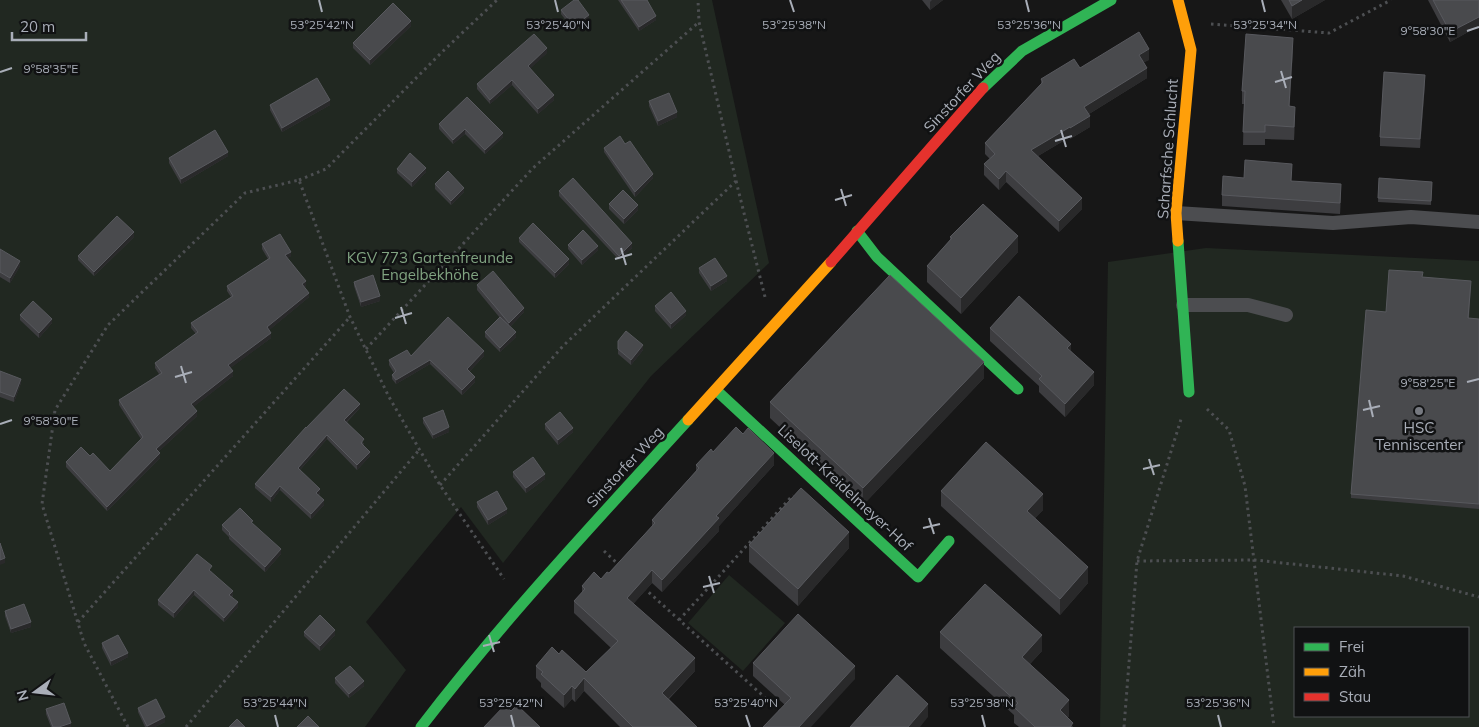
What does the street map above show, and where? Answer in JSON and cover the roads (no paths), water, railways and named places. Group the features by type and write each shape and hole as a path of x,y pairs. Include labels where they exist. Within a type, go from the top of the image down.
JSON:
{"street":[{"name":"Sinstorfer Weg","path":"420,727 534,589 716,390 989,81 1022,51 1111,0"},
{"name":"Scharfsche Schlucht","path":"1178,0 1190,50 1176,213 1189,392"},
{"path":"857,232 877,257 1018,389"},
{"name":"Liselott-Kreidelmeyer-Hof","path":"716,390 918,577 949,540"}],"lane":[{"path":"1176,213 1333,223 1410,217 1479,222"},
{"path":"1183,304 1248,305 1286,315"}],"place":[{"name":"HSC Tenniscenter","path":"1419,411"}],"park label":[{"name":"KGV 773 Gartenfreunde Engelbekhöhe","path":"430,266"}]}
